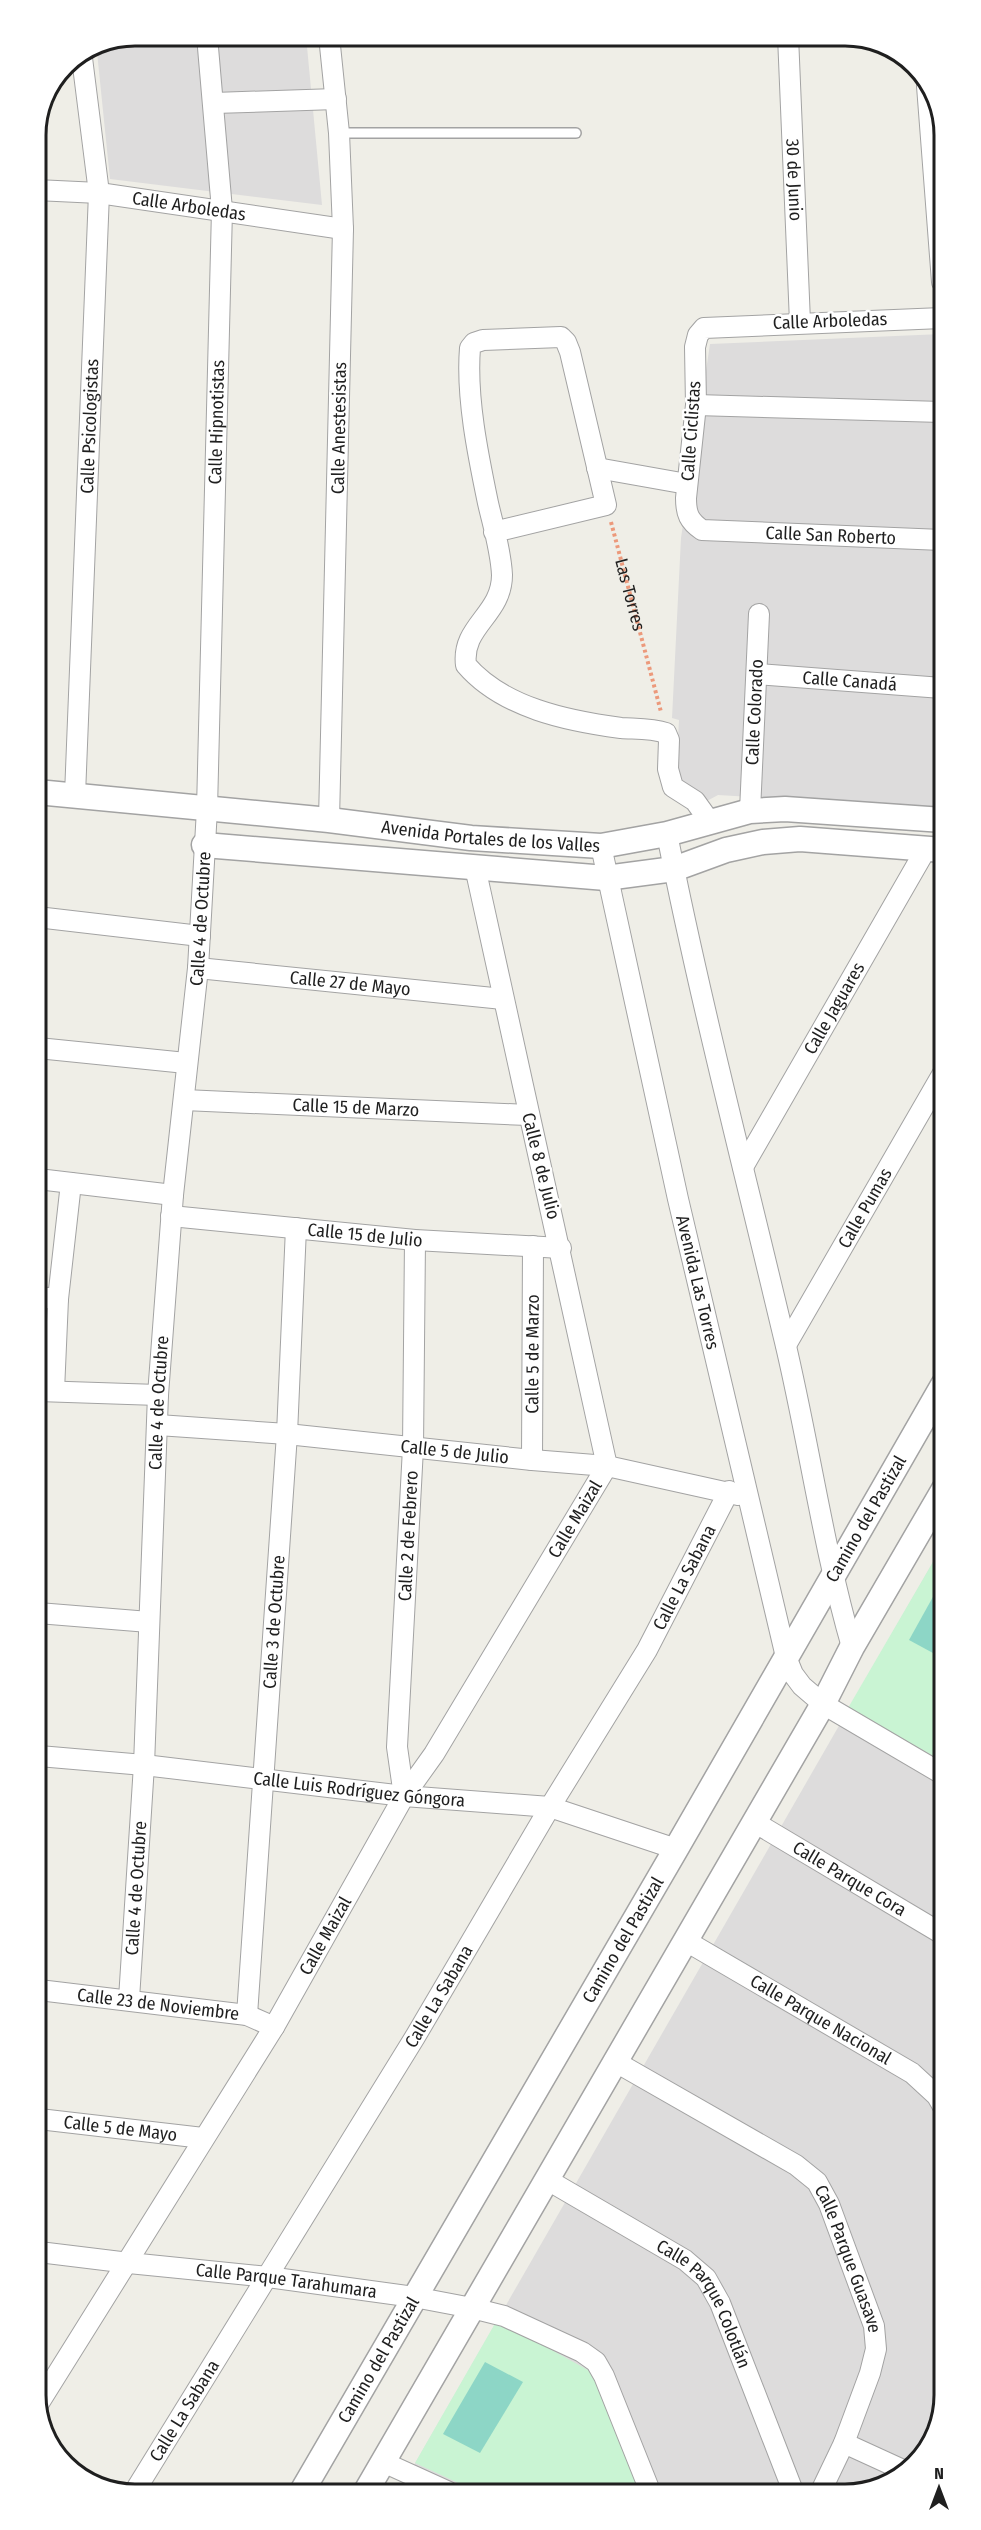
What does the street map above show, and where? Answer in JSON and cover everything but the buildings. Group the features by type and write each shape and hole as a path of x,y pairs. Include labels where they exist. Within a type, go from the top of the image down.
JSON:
{"street":[{"name":"Calle Hipnotistas","path":"207,809 222,210 208,46"},
{"name":"Calle Anestesistas","path":"329,820 343,229 339,133 330,46"},
{"name":"30 de Junio","path":"788,47 800,322"},
{"name":"Calle Psicologistas","path":"75,795 99,193 83,64"},
{"path":"214,103 336,99"},
{"path":"928,102 934,177"},
{"name":"Calle Arboledas","path":"47,191 99,193 343,229"},
{"name":"Calle Arboledas","path":"719,325 934,318"},
{"name":"Calle Ciclistas","path":"717,532 702,530 690,522 686,512 696,405 698,335 704,328 719,325"},
{"path":"494,532 606,505 570,352 561,337 483,340 474,343 470,348 476,447 502,573 500,596 474,630 468,644 466,665 514,701 570,720 666,733 669,740 668,769 673,787 695,801 710,822"},
{"path":"696,405 934,412"},
{"path":"597,468 687,484"},
{"name":"Calle San Roberto","path":"717,532 934,540"},
{"name":"Calle Colorado","path":"750,811 759,614"},
{"name":"Calle Canadá","path":"757,674 934,687"},
{"name":"Avenida Portales de los Valles","path":"47,793 329,820 471,838 601,846 667,834 750,811 785,809 934,819"},
{"name":"Calle 4 de Octubre","path":"129,1999 144,1765 158,1395 171,1216 198,968 207,809"},
{"path":"667,834 708,1028 786,1345 834,1575 852,1647"},
{"name":"Avenida Portales de los Valles","path":"204,844 606,878 674,869 726,850 763,842 800,839 934,849"},
{"name":"Avenida Las Torres","path":"601,846 606,878 786,1657 797,1680 823,1704"},
{"name":"Calle Jaguares","path":"743,1167 934,849"},
{"name":"Calle 8 de Julio","path":"475,867 528,1115 561,1248 607,1466"},
{"path":"47,918 200,936"},
{"name":"Calle 27 de Mayo","path":"198,968 503,999"},
{"path":"47,1049 186,1063"},
{"name":"Calle Pumas","path":"786,1345 934,1089"},
{"name":"Calle 15 de Marzo","path":"184,1100 528,1115"},
{"path":"47,1180 173,1195"},
{"path":"47,1383 71,1183"},
{"name":"Calle 15 de Julio","path":"171,1216 415,1240 561,1248"},
{"name":"Calle 3 de Octubre","path":"247,2015 287,1434 296,1228"},
{"name":"Calle 2 de Febrero","path":"404,1796 397,1747 413,1448 415,1240"},
{"name":"Calle 5 de Marzo","path":"532,1460 533,1246"},
{"path":"47,1298 58,1299"},
{"path":"47,1391 158,1395"},
{"name":"Camino del Pastizal","path":"307,2483 934,1402"},
{"name":"Calle 5 de Julio","path":"158,1425 287,1434 607,1466 729,1491 749,1499"},
{"name":"Calle Maizal","path":"47,2391 129,2263 203,2139 274,2027 404,1796 434,1754 607,1466"},
{"name":"Calle La Sabana","path":"140,2483 415,2037 550,1807 647,1650 729,1491"},
{"path":"371,2483 823,1704 852,1647 934,1506"},
{"path":"47,1614 149,1622"},
{"path":"823,1704 934,1769"},
{"name":"Calle Luis Rodríguez Góngora","path":"47,1757 144,1765 404,1796 550,1807 676,1849"},
{"name":"Calle Parque Cora","path":"754,1822 934,1929"},
{"name":"Calle Parque Nacional","path":"686,1941 912,2073 934,2093"},
{"name":"Calle 23 de Noviembre","path":"47,1991 247,2015 274,2027"},
{"name":"Calle Parque Guasave","path":"614,2061 796,2165 818,2182 829,2204 873,2326 876,2349 870,2373 844,2443 824,2484"},
{"name":"Calle 5 de Mayo","path":"47,2120 203,2139"},
{"name":"Calle Parque Colotlán","path":"546,2179 685,2260 706,2277 720,2302 790,2484"},
{"name":"Calle Parque Tarahumara","path":"47,2253 268,2277 414,2297 504,2316 582,2352 596,2362 604,2376 647,2484"},
{"path":"844,2443 897,2467"},
{"path":"383,2462 430,2483"}],"lane":[{"path":"339,133 576,133"}],"path":[{"name":"Las Torres","path":"606,505 666,733"}],"shaded area":[{"path":"135,46 307,46 322,205 110,179 97,55 118,48"},
{"path":"934,334 934,808 718,795 705,802 676,776 679,720 672,718 681,538 710,344"},
{"path":"934,1560 933,2412 925,2434 916,2449 895,2469 869,2480 846,2484 404,2483"},
{"path":"934,1595 934,1654 909,1640"},
{"path":"485,2362 523,2382 480,2453 443,2434"}],"green space":[{"path":"934,1560 934,1756 848,1708"},
{"path":"497,2320 597,2375 637,2484 459,2483 415,2463"}]}
